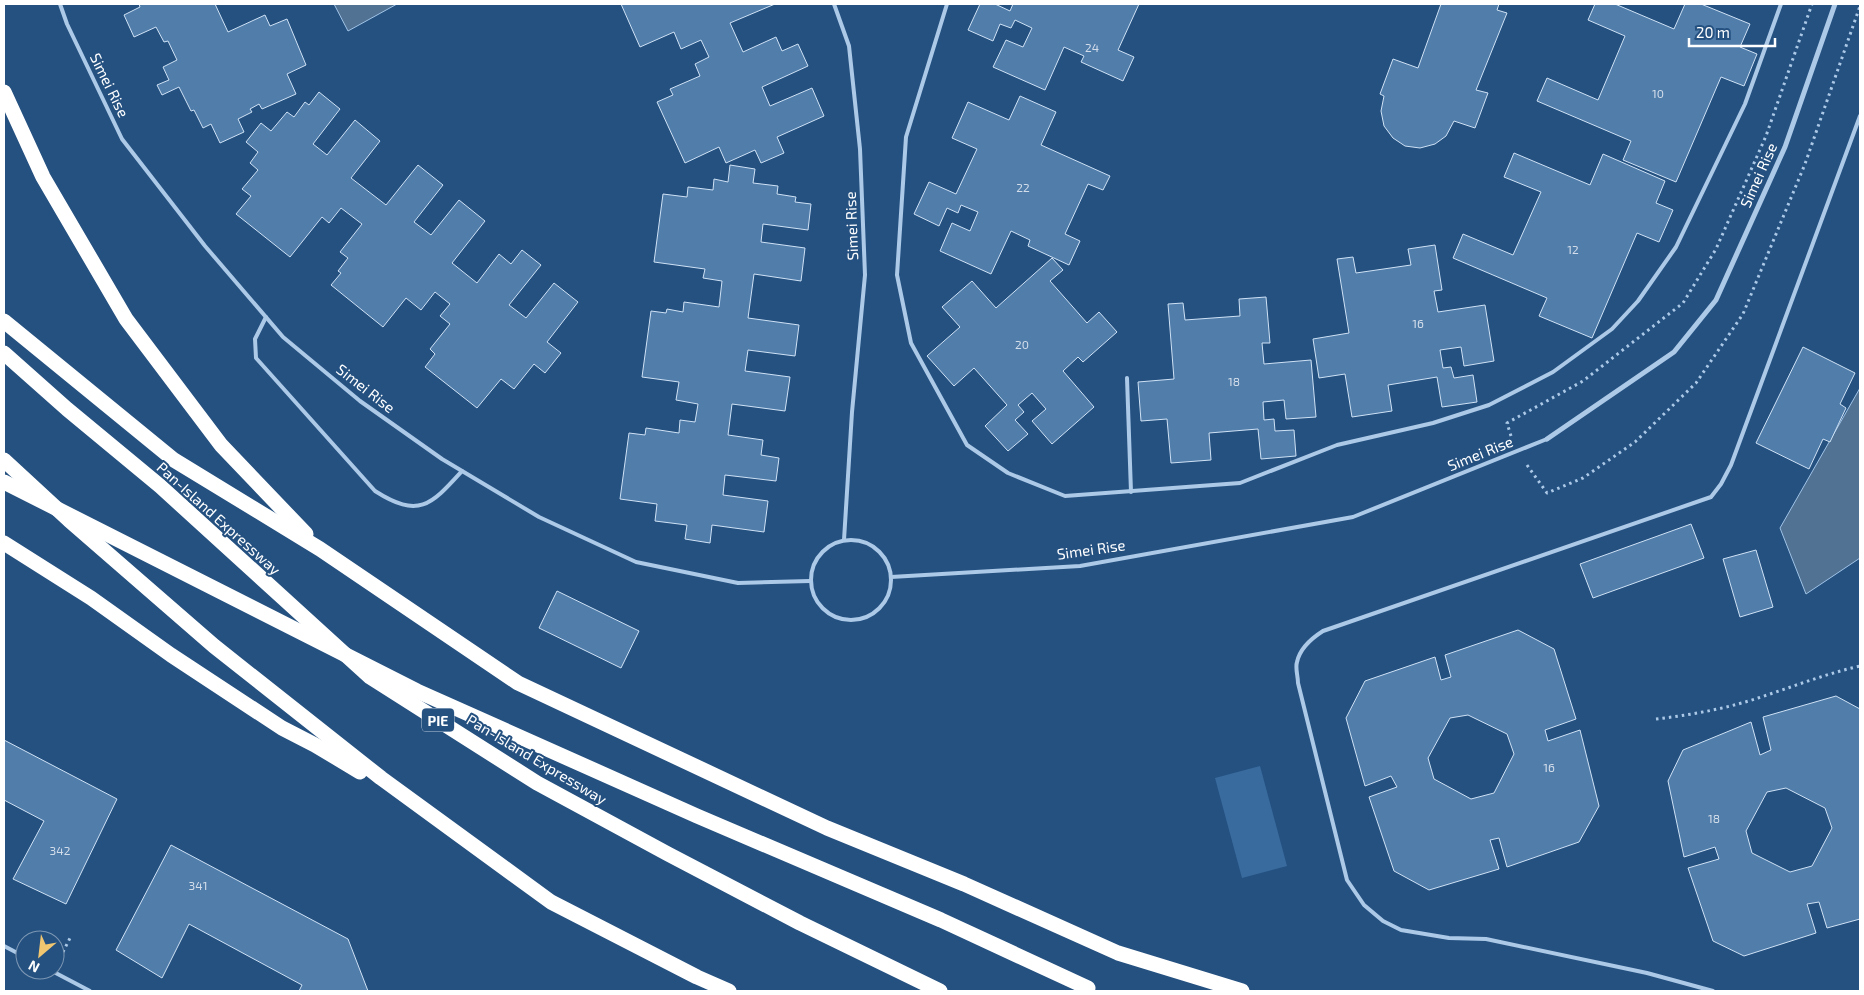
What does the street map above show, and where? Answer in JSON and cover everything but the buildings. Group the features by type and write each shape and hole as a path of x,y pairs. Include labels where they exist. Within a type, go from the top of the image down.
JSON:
{"highway":[{"path":"4,92 43,177 126,319 220,444 320,549"},
{"path":"4,321 174,460 320,549 518,683 827,828 964,884 1118,953 1242,991"},
{"name":"Pan-Island Expressway","path":"4,353 67,409 160,486 370,678 538,783 791,919 940,991"},
{"path":"4,460 69,520 214,646 381,778 551,902 697,977 729,991"},
{"path":"4,482 417,690 697,816 942,920 1092,989"},
{"path":"4,543 91,598 171,655 282,728 364,774 381,778"}],"street":[{"name":"Simei Rise","path":"1548,439 1674,352 1716,300 1785,147 1835,4"}],"lane":[{"name":"Simei Rise","path":"60,4 67,24 122,139 205,246 283,337 360,401 442,459 539,516 636,562 738,583 810,581"},
{"name":"Simei Rise","path":"834,4 849,46 860,149 865,275 852,412 844,540"},
{"path":"947,4 906,137 897,275 911,342 967,445 1008,473 1065,496 1240,483 1337,445 1433,423 1489,405 1553,372 1612,329 1638,301 1676,247 1745,104 1781,4"},
{"path":"1713,991 1647,973 1486,939 1449,938 1400,930 1383,921 1364,905 1347,880 1298,683 1296,662 1303,649 1313,637 1323,631 1711,497 1721,484 1731,465 1860,116"},
{"path":"266,318 255,339 256,358 375,491 405,506 424,504 438,497 462,471"},
{"path":"1127,378 1131,492"},
{"name":"Simei Rise","path":"891,577 1080,566 1353,517 1548,439"},
{"path":"844,540 860,541 875,548 886,561 891,577 889,593 881,606 869,616 853,620 837,618 824,610 814,596 810,581 812,567 819,554 831,545 844,540"},
{"path":"65,978 90,991"}],"path":[{"path":"1656,719 1694,714 1756,698 1860,666"},
{"path":"65,948 70,938"}],"shaded area":[{"path":"334,4 397,4 348,31"},
{"path":"1860,388 1860,558 1806,594 1780,528"},
{"path":"1260,766 1287,866 1242,878 1215,778"}]}
